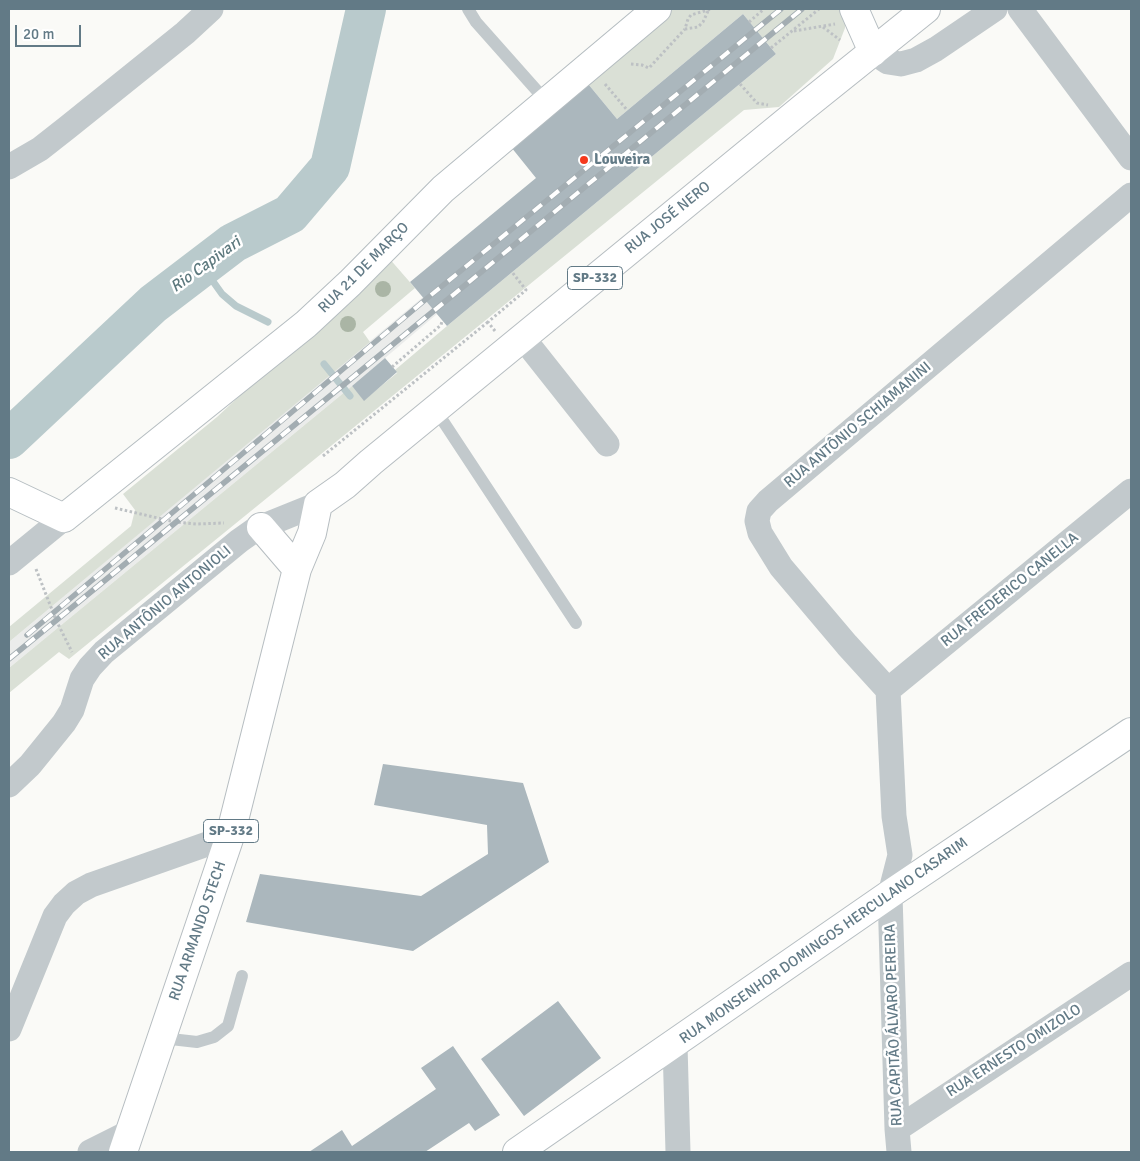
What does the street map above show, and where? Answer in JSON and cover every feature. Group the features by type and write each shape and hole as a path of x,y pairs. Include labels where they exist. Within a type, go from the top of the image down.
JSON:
{"main road":[{"name":"RUA 21 DE MARÇO","path":"64,518 306,324 350,283 443,189 657,9"},
{"name":"RUA JOSÉ NERO","path":"318,504 345,485 790,118 926,9"},
{"path":"846,16 873,52"},
{"path":"12,493 64,518"},
{"name":"RUA ARMANDO STECH","path":"127,1142 230,836 297,569 312,533 318,504"},
{"path":"258,528 297,569"},
{"name":"RUA MONSENHOR DOMINGOS HERCULANO CASARIM","path":"517,1152 890,894 1131,732"}],"street":[{"path":"9,167 40,148 68,127 185,33 211,9"},
{"path":"873,52 888,62 901,64 916,60 936,49 995,9"},
{"path":"1020,9 1131,158"},
{"name":"RUA ANTÔNIO SCHIAMANINI","path":"888,690 781,567 760,533 757,521 760,511 768,501 1131,195"},
{"path":"516,343 607,444"},
{"name":"RUA FREDERICO CANELLA","path":"888,690 1131,491"},
{"name":"RUA ANTÔNIO ANTONIOLI","path":"9,785 30,765 64,723 72,710 84,676 104,652 239,541 258,528 318,504"},
{"path":"18,555 64,518"},
{"name":"RUA CAPITÃO ÁLVARO PEREIRA","path":"888,690 894,808 900,855 890,894 898,1140"},
{"path":"9,1029 55,916 76,893 91,885 230,836"},
{"name":"RUA ERNESTO OMIZOLO","path":"898,1140 1131,974"},
{"path":"674,1045 678,1152"},
{"path":"90,1152 127,1142"}],"lane":[{"path":"468,9 476,22 547,102"},
{"path":"435,409 576,623"},
{"path":"162,1038 197,1042 214,1036 228,1026 242,976"}],"path":[{"path":"749,22 764,9"},
{"path":"771,48 820,9"},
{"path":"627,65 634,64 649,68 685,29 691,15 709,10"},
{"path":"685,29 698,27 709,10"},
{"path":"792,31 846,16"},
{"path":"589,66 627,110"},
{"path":"740,84 757,103 780,107 790,118"},
{"path":"323,456 526,290 512,272"},
{"path":"393,368 441,325 442,321"},
{"path":"488,322 516,343"},
{"path":"89,498 120,510 175,522 196,524 222,523 258,528"},
{"path":"18,555 56,620 84,676"}],"shaded area":[{"path":"667,9 843,9 845,28 833,59 779,107 744,110 69,659 59,652 9,693 9,668 352,386 364,400 397,373 395,370 447,326 776,54 743,14 617,119 584,79"},
{"path":"388,257 415,288 363,332 370,342 9,642 9,627 131,526 135,510 123,494 217,417"},
{"path":"423,297 437,314 9,668 9,642"}],"building":[{"name":"Louveira","path":"743,14 776,54 447,326 410,282 536,178 507,142 584,79 617,119"},
{"path":"385,358 397,372 364,401 352,386"},
{"path":"383,764 523,783 549,862 413,951 246,922 260,874 421,896 488,854 487,825 374,805"},
{"path":"558,1001 601,1058 524,1116 481,1059"},
{"path":"453,1046 500,1115 475,1131 469,1123 425,1152 309,1152 342,1130 352,1146 436,1089 421,1068"}],"waterway":[{"name":"Rio Capivari","path":"9,439 153,304 233,243 290,214 330,167 366,9"},
{"path":"202,266 222,294 236,306 268,322"},
{"path":"324,364 350,396"}],"railway":[{"path":"27,635 425,300 781,9"},
{"path":"9,659 802,9"}],"place":[{"name":"Louveira","path":"584,160"}]}
